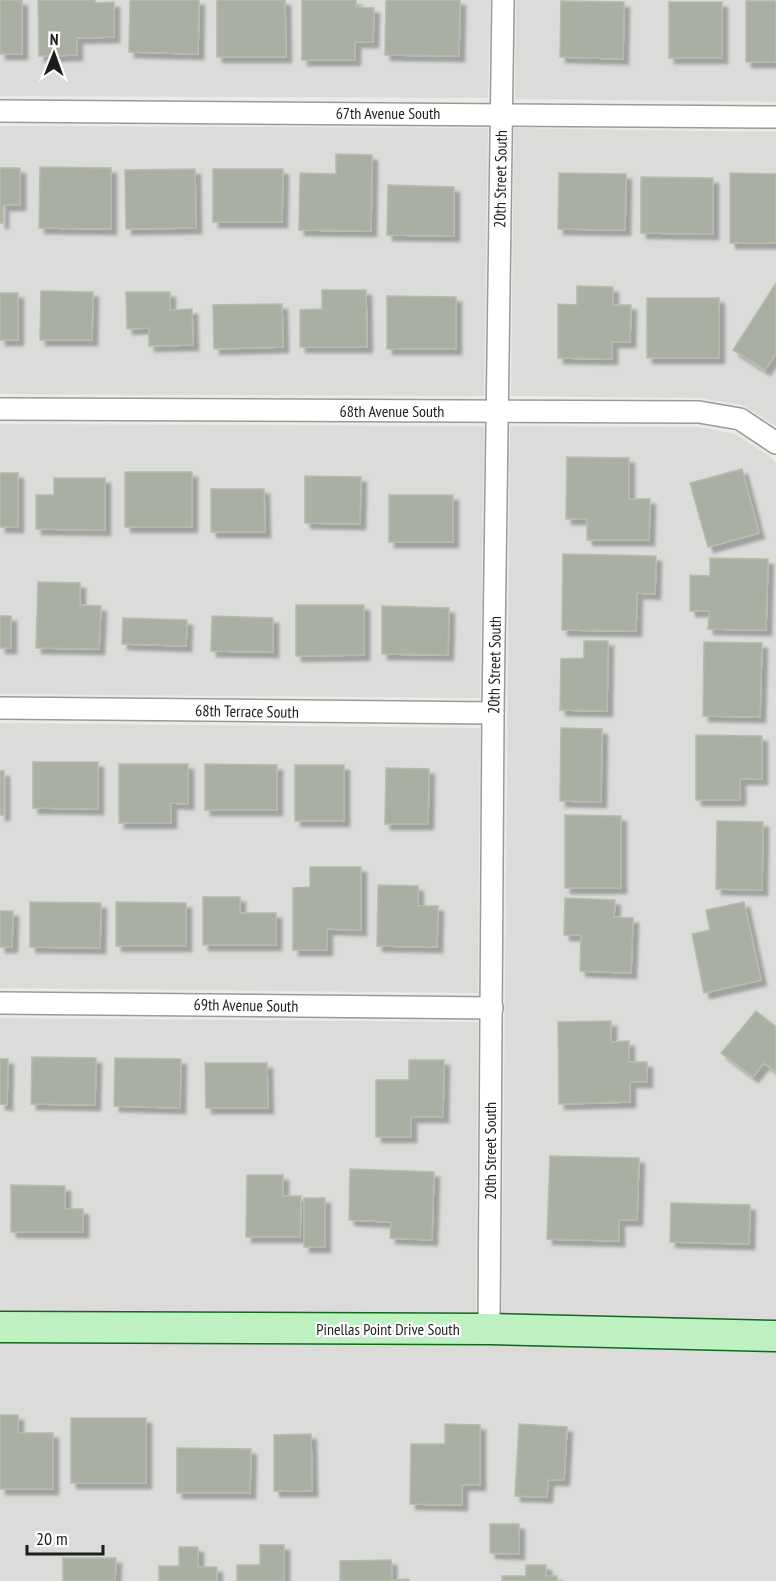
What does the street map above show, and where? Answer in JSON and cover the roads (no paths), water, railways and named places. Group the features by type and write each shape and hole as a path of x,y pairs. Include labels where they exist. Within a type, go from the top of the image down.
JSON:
{"street":[{"name":"20th Street South","path":"489,1329 493,713 503,0"},
{"name":"67th Avenue South","path":"0,111 501,113 776,117"},
{"name":"68th Avenue South","path":"0,409 699,412 740,419 776,443"},
{"name":"68th Terrace South","path":"0,708 493,713"},
{"name":"69th Avenue South","path":"0,1003 492,1008"},
{"name":"Pinellas Point Drive South","path":"0,1327 489,1329 776,1336"}]}
